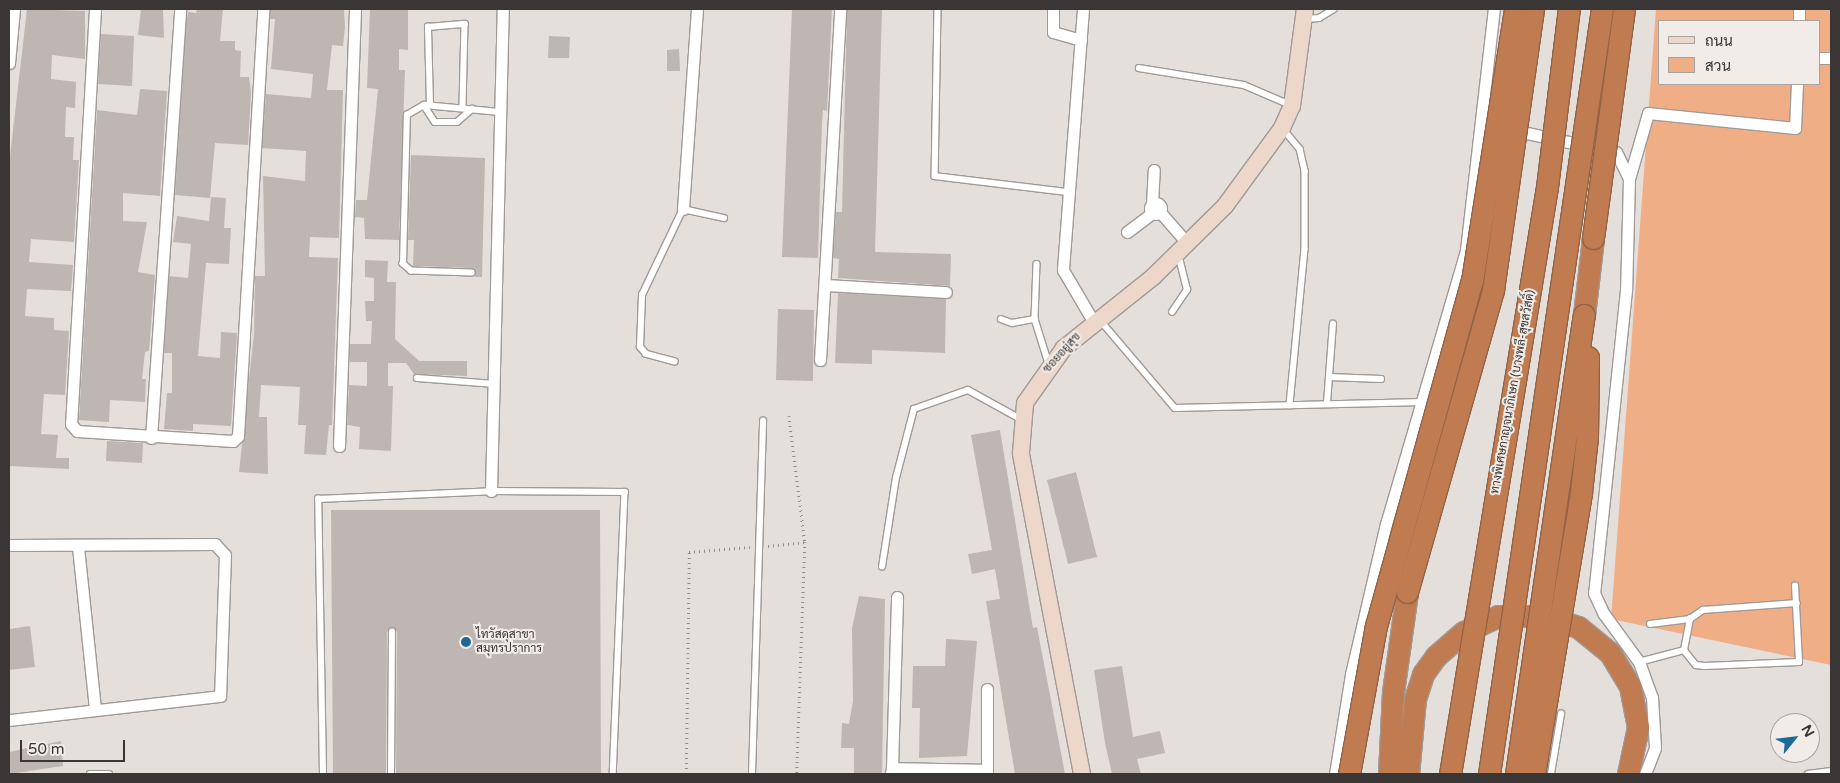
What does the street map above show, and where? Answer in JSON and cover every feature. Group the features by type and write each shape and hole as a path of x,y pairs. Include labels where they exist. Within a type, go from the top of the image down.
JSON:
{"highway":[{"path":"1349,774 1376,626 1472,281 1515,9"},
{"path":"1389,774 1396,665 1407,592 1493,290 1533,9"},
{"name":"ทางพิเศษกาญจนาภิเษก (บางพลี-สุขสวัสดิ์)","path":"1450,774 1546,187 1569,9"},
{"path":"1489,774 1602,9"},
{"path":"1516,774 1584,315 1624,9"},
{"path":"1534,774 1587,437 1584,315"},
{"path":"1408,774 1415,699 1423,674 1448,643 1498,616 1554,618 1578,627 1610,653 1630,686 1638,727 1628,774"}],"street":[{"path":"9,63 14,9"},
{"path":"95,9 72,424 78,431 151,438 234,441 238,436 263,9"},
{"path":"151,438 180,9"},
{"path":"339,446 355,9"},
{"path":"491,491 496,384 503,9"},
{"path":"683,209 696,9"},
{"path":"820,360 827,285 840,9"},
{"path":"1053,9 1053,32 1081,40"},
{"path":"1083,9 1063,270 1096,319"},
{"path":"1335,774 1350,674 1386,524 1466,250 1484,123 1494,9"},
{"name":"ซอยอยู่สุข","path":"1082,774 1021,453 1021,419 1025,404 1049,365 1096,319 1183,249 1225,206 1282,128 1292,106 1304,14"},
{"path":"1645,774 1655,748 1655,716 1639,662 1594,593 1626,290 1629,179 1648,113 1795,128 1797,85"},
{"path":"1484,123 1616,152 1629,179"},
{"path":"1154,170 1155,210 1183,249"},
{"path":"1127,232 1155,210"},
{"path":"827,285 946,292"},
{"path":"9,545 78,547 215,544 225,555 220,696 9,720"},
{"path":"78,547 95,709"},
{"path":"897,597 891,771 987,772 987,689"}],"lane":[{"path":"938,9 935,176 1068,192"},
{"path":"1304,14 1319,18 1334,9"},
{"path":"464,108 465,24 428,27 427,105 435,122 457,122 472,109"},
{"path":"1139,68 1244,86 1292,106"},
{"path":"472,273 411,271 403,264 407,114 427,105 500,112"},
{"path":"1282,128 1300,149 1305,170 1304,249 1290,405"},
{"path":"675,362 646,354 640,347 642,295 683,209 724,218"},
{"path":"1172,312 1187,290 1188,280 1183,249"},
{"path":"1037,264 1035,319 1049,365"},
{"path":"1001,319 1012,323 1035,319"},
{"path":"1096,319 1153,387 1175,408 1423,402"},
{"path":"1327,403 1333,324"},
{"path":"1329,377 1381,379"},
{"path":"417,378 496,384"},
{"path":"882,567 896,478 914,409 968,390 1021,419"},
{"path":"752,774 763,421"},
{"path":"323,774 318,499 491,491 625,492 613,774"},
{"path":"1690,619 1684,650 1696,665 1794,664 1801,658 1795,586"},
{"path":"1650,624 1690,619 1713,607 1797,602"},
{"path":"391,774 392,632"},
{"path":"1639,662 1684,650"},
{"path":"1551,774 1561,714"},
{"path":"1808,774 1831,771"},
{"path":"90,774 109,774"}],"path":[{"path":"789,416 805,542 797,774"},
{"path":"686,774 689,552 805,542"}],"green space":[{"path":"1656,9 1831,9 1831,665 1611,619"}],"building":[{"path":"27,9 85,11 85,59 52,55 51,79 76,82 75,108 66,107 65,137 74,137 73,160 79,160 74,242 31,239 29,262 73,265 71,291 27,289 25,316 54,318 54,330 69,331 65,395 44,394 41,434 58,435 56,458 69,458 69,469 9,466 9,165"},
{"path":"141,9 163,9 164,38 138,35"},
{"path":"197,9 223,9 220,41 235,41 235,50 241,51 240,77 249,77 251,93 248,145 215,143 210,198 175,195 186,26 188,12 196,13"},
{"path":"270,9 344,9 345,27 343,46 332,45 327,90 343,90 339,238 310,237 309,257 338,258 332,425 329,425 326,455 304,454 306,425 298,425 300,387 261,385 259,417 267,417 268,474 239,472 254,333 255,276 265,276 263,176 305,181 306,151 262,148 266,94 311,98 313,74 271,69 275,19 270,19"},
{"path":"370,9 408,9 408,50 399,49 399,70 405,70 399,240 365,239 364,218 355,217 356,200 367,200 378,89 367,88"},
{"path":"792,9 832,9 827,111 823,110 822,123 818,258 782,257"},
{"path":"847,9 882,9 875,252 951,254 950,286 838,278 839,259 833,258 836,212 842,212"},
{"path":"101,34 134,36 132,86 98,84"},
{"path":"549,36 570,37 569,58 548,58"},
{"path":"679,49 680,71 667,71 667,50"},
{"path":"140,89 167,91 160,196 123,193 123,221 147,222 138,272 155,275 149,351 145,352 142,379 146,379 145,402 110,400 109,422 79,420 97,110 137,115"},
{"path":"411,155 485,158 482,277 475,277 472,268 413,266 414,240 408,240"},
{"path":"211,197 226,198 224,228 231,228 229,264 206,263 198,356 220,358 221,332 237,333 231,426 193,424 193,431 164,429 167,393 172,393 172,353 164,353 169,276 188,278 191,244 173,242 177,216 209,221"},
{"path":"365,260 388,261 387,282 396,282 395,339 419,361 467,361 467,376 414,374 406,363 388,363 388,386 393,386 391,451 359,449 360,427 347,425 349,385 367,386 367,362 350,362 350,344 371,344 372,321 366,321 365,301 374,301 374,278 365,277"},
{"path":"838,293 946,299 945,353 872,350 872,364 835,363"},
{"path":"778,309 814,310 813,381 776,380"},
{"path":"1000,430 1033,628 1037,627 1065,774 1015,774 986,601 1000,599 995,569 972,574 968,554 992,550 971,435"},
{"path":"107,441 143,443 142,463 106,461"},
{"path":"1076,472 1097,557 1068,564 1047,480"},
{"name":"ไทวัสดุสาขา สมุทรปราการ","path":"331,510 600,510 601,774 396,774 397,632 393,627 387,632 386,774 333,774"},
{"path":"859,596 885,599 882,774 854,774 854,748 841,748 842,723 849,724 853,701 852,628"},
{"path":"30,626 35,667 9,670 9,629"},
{"path":"946,639 977,641 967,756 919,758 920,708 912,708 913,666 945,666"},
{"path":"1122,666 1133,737 1160,731 1165,753 1137,759 1141,774 1112,774 1105,743 1094,670"},
{"path":"61,741 63,766 9,774 9,752"}],"place":[{"name":"ไทวัสดุสาขา สมุทรปราการ","path":"466,642"}]}
